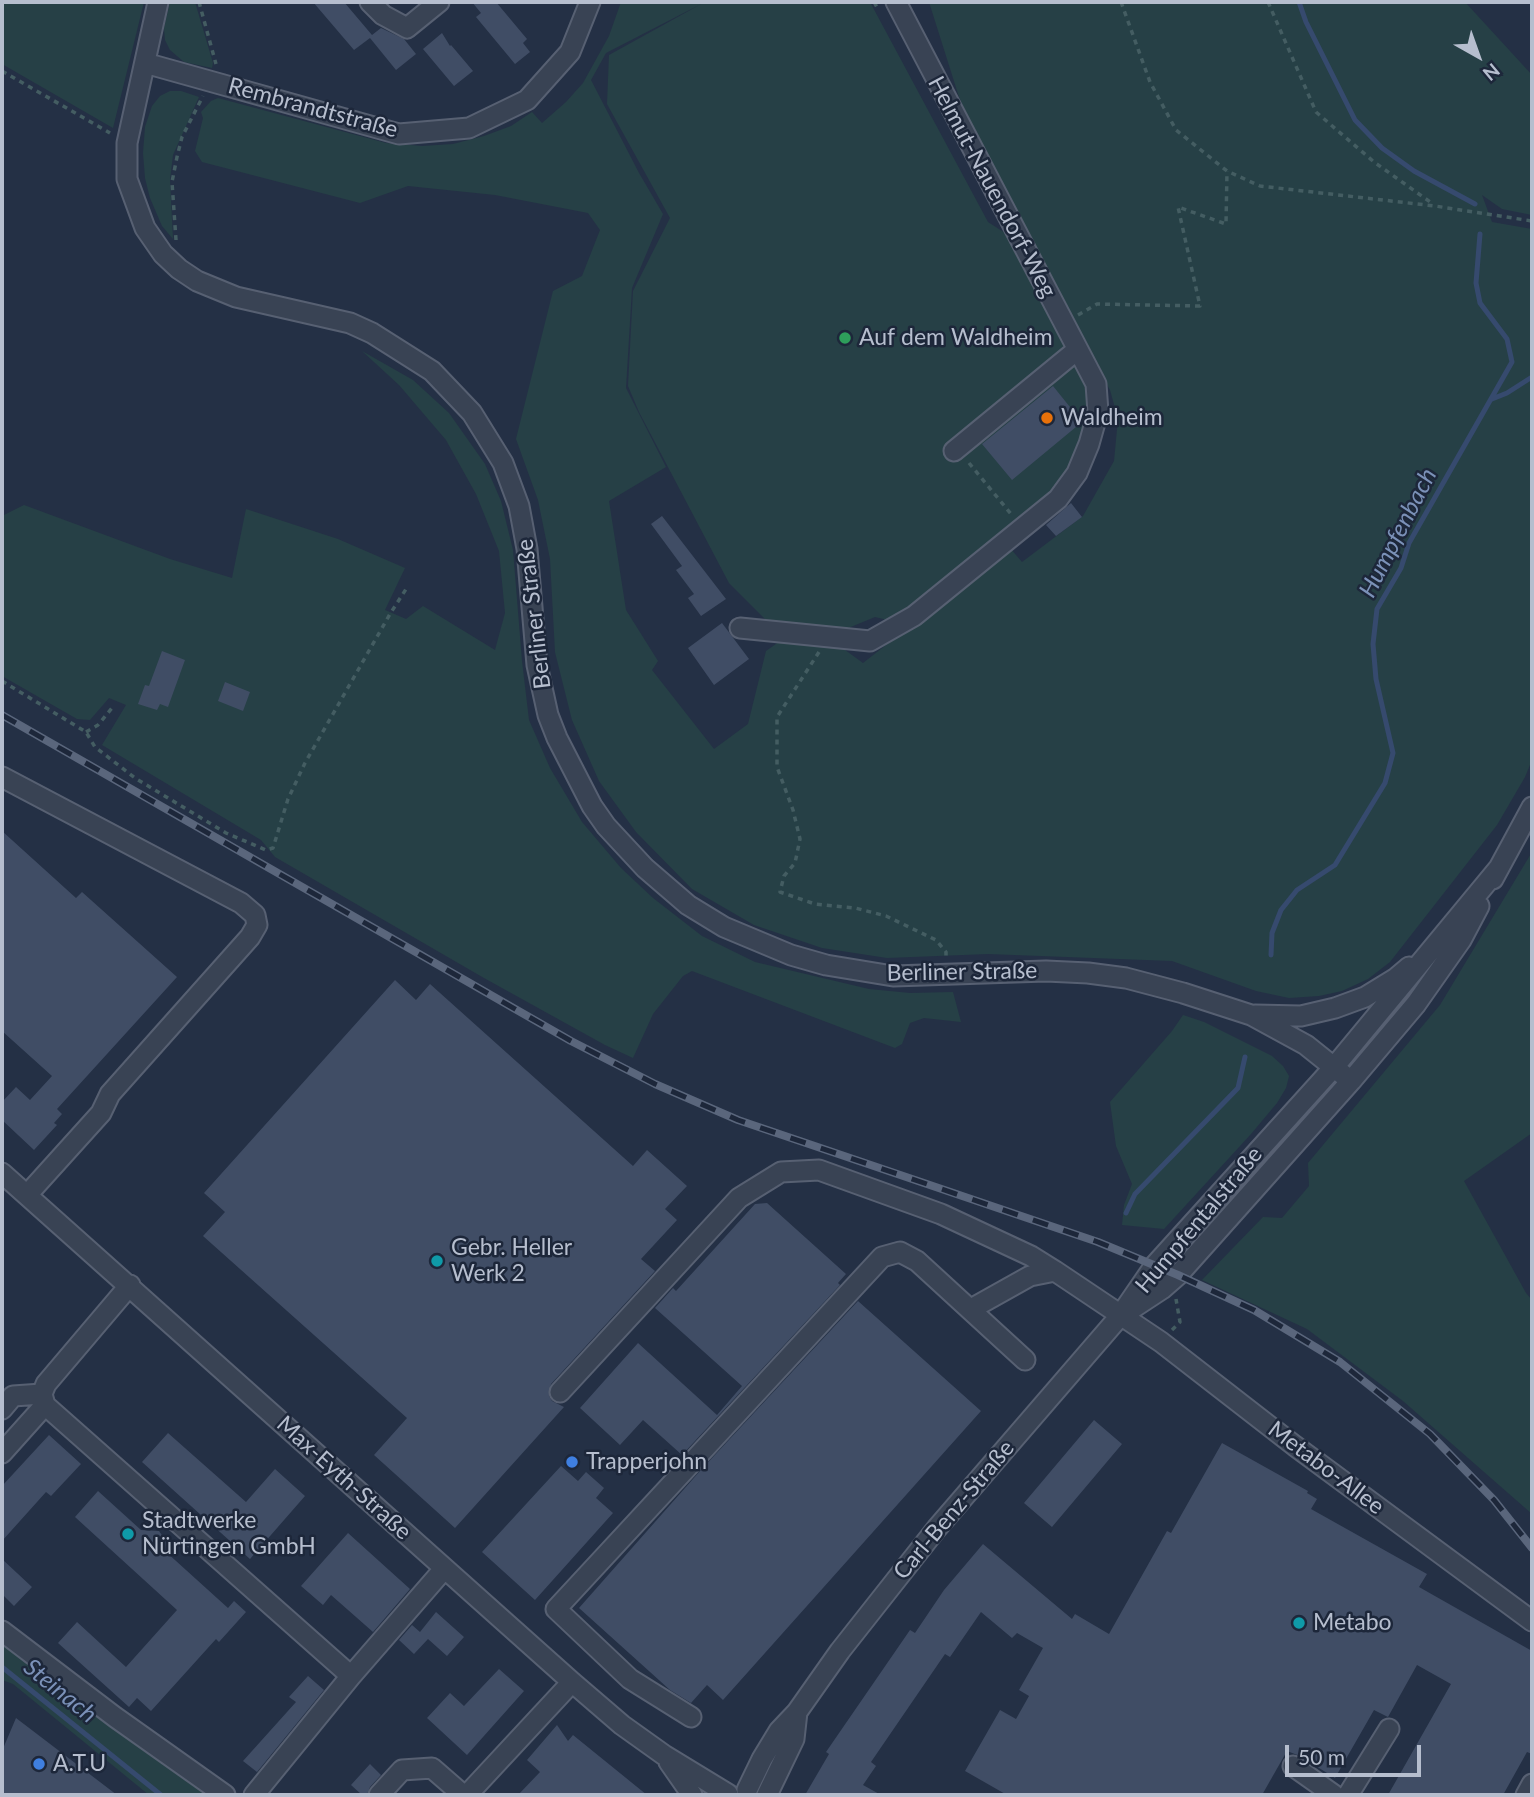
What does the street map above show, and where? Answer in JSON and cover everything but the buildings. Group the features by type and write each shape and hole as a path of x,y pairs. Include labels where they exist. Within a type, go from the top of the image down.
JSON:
{"street":[{"name":"Berliner Straße","path":"158,2 127,143 127,179 145,228 163,254 197,281 236,297 339,320 372,333 432,372 472,413 503,463 519,506 527,549 537,665 556,738 579,783 606,826 645,868 688,905 757,942 826,965 893,975 1046,971 1126,978 1251,1015 1306,1045 1351,1081"},
{"path":"370,2 383,15 407,28 439,2"},
{"name":"Rembrandtstraße","path":"145,63 400,134 469,128 527,100 570,52 590,2"},
{"name":"Helmut-Nauendorf-Weg","path":"740,628 870,641 914,616 1058,499 1077,473 1098,412 1096,384 896,2"},
{"path":"956,450 1077,350"},
{"path":"2,777 241,903 255,915 257,925 250,937 110,1094 101,1113 27,1195"},
{"name":"Humpfentalstraße","path":"1120,1316 1162,1289 1178,1275 1416,1004 1461,940 1532,807"},
{"name":"Humpfentalstraße","path":"1120,1316 1155,1265 1335,1066 1498,869"},
{"path":"1251,1015 1301,1016 1355,1000 1396,978 1440,940"},
{"name":"Metabo-Allee","path":"560,1392 739,1198 781,1172 818,1170 941,1214 1031,1256 1055,1271 1161,1342 1295,1446 1532,1621"},
{"name":"Max-Eyth-Straße","path":"2,1172 622,1725 664,1755 741,1794"},
{"path":"691,1717 630,1679 556,1609 882,1257 900,1252 917,1261 1025,1360"},
{"path":"971,1309 1030,1276 1055,1271"},
{"path":"2,1453 43,1399 46,1384 130,1285"},
{"name":"Carl-Benz-Straße","path":"741,1794 775,1737 797,1712 839,1651 937,1528 1120,1316"},
{"path":"2,1409 13,1396 43,1399 351,1676"},
{"path":"254,1795 351,1676 444,1569"},
{"path":"2,1631 115,1717 225,1795"},
{"path":"379,1795 402,1770 432,1768 465,1795 572,1682"},
{"name":"Carl-Benz-Straße","path":"766,1795 794,1739 797,1712"},
{"path":"1348,1795 1389,1729"},
{"name":"Max-Eyth-Straße","path":"664,1755 692,1795"},
{"path":"1293,1766 1334,1795"},
{"path":"1525,1795 1532,1784"}],"path":[{"path":"179,269 172,182 182,137 213,82 216,65 199,2"},
{"path":"1121,2 1150,82 1176,130 1227,171 1260,186 1435,206 1532,221"},
{"path":"1268,2 1316,112 1374,162 1435,206"},
{"path":"2,71 99,126"},
{"path":"1064,324 1097,304 1200,306 1178,207 1226,224 1227,171"},
{"path":"956,450 1023,529"},
{"path":"2,681 86,732 94,747 135,778 226,832 265,850 272,848 288,799 305,763 408,586"},
{"path":"829,637 777,717 776,767 793,810 800,839 795,863 783,876 780,892 815,904 855,908 886,916 936,940 946,952"},
{"path":"86,732 98,725 113,708"},
{"path":"1161,1342 1180,1322 1175,1298"}],"green space":[{"path":"2,2 144,2 113,128 2,64"},
{"path":"170,2 195,2 213,63 212,68 184,62 170,50 165,40 164,28"},
{"path":"621,2 870,2 988,222 1005,233 1090,395 1091,415 1079,452 1051,494 896,622 875,617 841,631 769,623 729,583 628,386 633,291 670,218 607,104 609,55 703,3 606,53 591,80 663,214 632,288 626,388 666,467 609,501 626,610 658,661 652,670 714,749 748,724 766,651 783,639 834,642 863,663 1010,548 1022,562 1083,516 1114,461 1118,419 1110,390 1001,197 959,97 929,2 1465,2 1532,75 1532,215 1502,209 1482,195 1492,222 1532,229 1532,760 1497,825 1390,962 1368,979 1342,991 1289,998 1256,991 1172,961 988,954 887,958 822,948 754,925 692,889 636,832 599,781 572,720 555,652 550,559 538,500 516,439 553,291 582,276 600,230 588,213 495,195 408,186 360,203 202,162 195,151 203,118 201,112 211,101 218,98 386,143 422,146 453,144 484,136 511,126 532,112 542,123 583,83 609,36"},
{"path":"170,91 181,91 199,97 173,155 170,180 173,239 162,226 150,198 143,153 145,127 152,106 160,96"},
{"path":"362,351 413,380 449,413 485,464 501,501 513,550 529,720 550,768 582,822 621,868 653,898 702,936 755,962 869,989 910,993 953,992 961,1022 924,1018 910,1023 902,1044 895,1048 692,971 683,976 653,1014 633,1058 484,978 275,857 261,840 102,745 126,705 109,698 90,720 77,719 2,676 2,516 24,505 170,559 232,578 246,509 338,539 405,568 385,610 406,619 423,606 495,650 505,613 499,551 476,494 446,440 399,385"},
{"path":"1532,852 1532,1133 1464,1181 1532,1300 1532,1514 1403,1401 1307,1329 1202,1280 1263,1217 1282,1218 1309,1186 1308,1163 1440,1005"},
{"path":"1183,1015 1204,1022 1272,1056 1289,1076 1286,1088 1251,1134 1164,1229 1122,1225 1124,1205 1132,1184 1116,1146 1110,1102"},
{"path":"2,1643 210,1795 149,1795 13,1684 2,1680"}],"waterway":[{"name":"Humpfenbach","path":"1299,2 1306,22 1355,120 1382,148 1414,171 1475,204"},
{"name":"Humpfenbach","path":"1271,955 1272,933 1281,910 1297,890 1335,865 1385,783 1393,753 1376,679 1373,644 1377,609 1401,568 1409,543 1512,362 1507,339 1480,303 1476,283 1480,234"},
{"path":"1492,399 1532,377"},
{"name":"Humpfenbach","path":"1126,1213 1135,1194 1238,1088 1245,1057"},
{"name":"Steinach","path":"2,1667 161,1795"}],"railway":[{"path":"2,715 571,1041 655,1084 738,1120 1098,1242 1254,1310 1340,1362 1430,1434 1494,1500 1532,1548"}],"place":[{"name":"Auf dem Waldheim","path":"845,338"},
{"name":"Waldheim","path":"1047,418"},
{"name":"Gebr. Heller Werk 2","path":"437,1261"},
{"name":"Trapperjohn","path":"572,1462"},
{"name":"Stadtwerke Nürtingen GmbH","path":"128,1534"},
{"name":"Metabo","path":"1299,1623"},
{"name":"A.T.U","path":"39,1764"}]}
